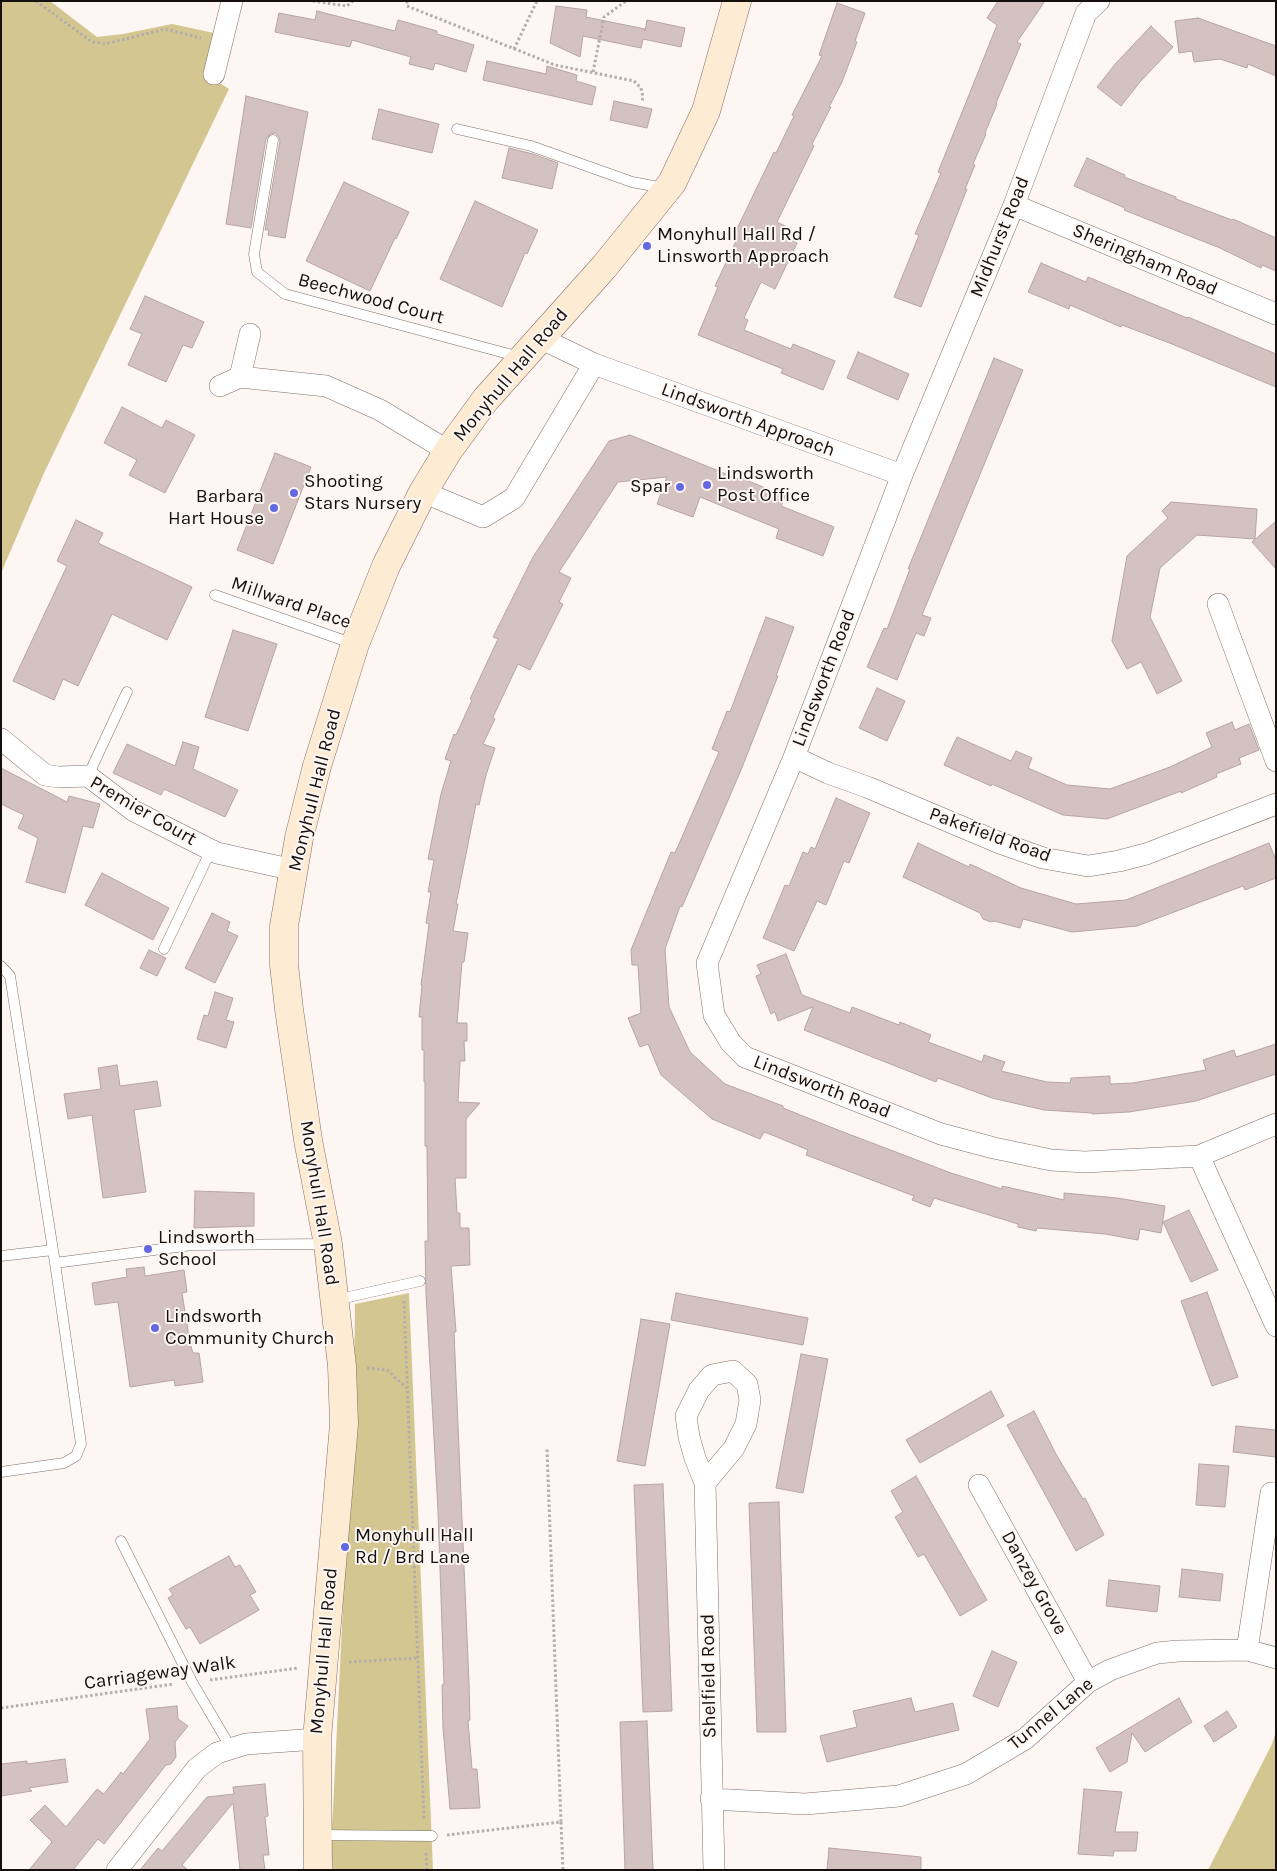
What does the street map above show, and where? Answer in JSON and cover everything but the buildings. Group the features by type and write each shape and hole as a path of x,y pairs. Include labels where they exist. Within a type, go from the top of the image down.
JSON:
{"street":[{"path":"214,74 232,1"},
{"name":"Monyhull Hall Road","path":"318,1870 317,1740 344,1424 342,1366 328,1244 308,1140 284,965 284,926 299,838 317,766 355,644 386,566 423,492 448,451 486,399 640,224 672,183 706,111 737,1"},
{"name":"Midhurst Road","path":"902,475 1014,205 1086,13 1099,1"},
{"name":"Sheringham Road","path":"1014,205 1276,314"},
{"path":"240,377 250,334"},
{"name":"Lindsworth Approach","path":"540,338 594,364 902,475"},
{"path":"423,492 483,517 514,498 594,364"},
{"path":"220,386 240,377 326,386 380,410 448,451"},
{"name":"Lindsworth Road","path":"902,475 794,757 707,963 714,1015 731,1043 745,1057 941,1134 1051,1160 1085,1162 1199,1156 1276,1124"},
{"path":"1218,604 1276,761"},
{"name":"Premier Court","path":"1,740 45,775 58,778 88,776 134,811 217,853 294,870"},
{"name":"Pakefield Road","path":"794,757 828,773 1000,843 1043,858 1088,866 1146,854 1276,804"},
{"path":"1199,1156 1276,1326"},
{"name":"Shelfield Road","path":"705,1483 734,1448 746,1424 750,1400 747,1384 733,1371 712,1375 699,1390 686,1416 689,1437 705,1483 714,1870"},
{"name":"Danzey Grove","path":"979,1485 1058,1623 1088,1682"},
{"path":"1247,1650 1272,1493"},
{"name":"Tunnel Lane","path":"711,1799 805,1804 899,1796 966,1774 1025,1739 1088,1682 1110,1670 1157,1653 1178,1651 1247,1650 1276,1658"},
{"path":"117,1870 197,1768 216,1753 246,1744 317,1740"}],"lane":[{"path":"457,129 531,146 632,182 668,189"},
{"name":"Beechwood Court","path":"273,140 254,254 258,272 285,294 523,358"},
{"name":"Millward Place","path":"215,595 355,644"},
{"path":"88,776 127,692"},
{"path":"164,949 211,850"},
{"path":"1,966 10,976 55,1262 81,1444 76,1456 64,1463 1,1472"},
{"path":"55,1262 192,1245 328,1244"},
{"path":"1,1256 53,1250"},
{"path":"334,1301 420,1281"},
{"path":"121,1541 192,1682 231,1748"},
{"path":"317,1835 428,1836"}],"path":[{"path":"36,1 92,42 105,44 165,30 221,43"},
{"path":"313,1 347,6 352,1"},
{"path":"408,1 408,6 554,65 634,81 642,88 642,102"},
{"path":"514,49 537,1"},
{"path":"593,72 604,17 626,1"},
{"path":"403,1284 418,1658 428,1836 427,1870"},
{"path":"342,1366 387,1370 408,1388"},
{"path":"547,1450 563,1870"},
{"name":"Carriageway Walk","path":"1,1708 322,1664 418,1658"},
{"path":"428,1836 561,1822"}],"shaded area":[{"path":"1,1 50,1 97,37 172,24 214,33 207,75 229,89 44,473 1,573"},
{"path":"409,1293 433,1870 333,1870 331,1850 354,1380 355,1304"},
{"path":"1276,1731 1276,1870 1208,1870 1272,1744"}],"place":[{"name":"Monyhull Hall Rd / Linsworth Approach","path":"647,246"},
{"name":"Lindsworth Post Office","path":"707,485"},
{"name":"Spar","path":"680,487"},
{"name":"Shooting Stars Nursery","path":"294,493"},
{"name":"Barbara Hart House","path":"274,508"},
{"name":"Lindsworth School","path":"148,1249"},
{"name":"Lindsworth Community Church","path":"155,1328"},
{"name":"Monyhull Hall Rd / Brd Lane","path":"345,1547"}]}
